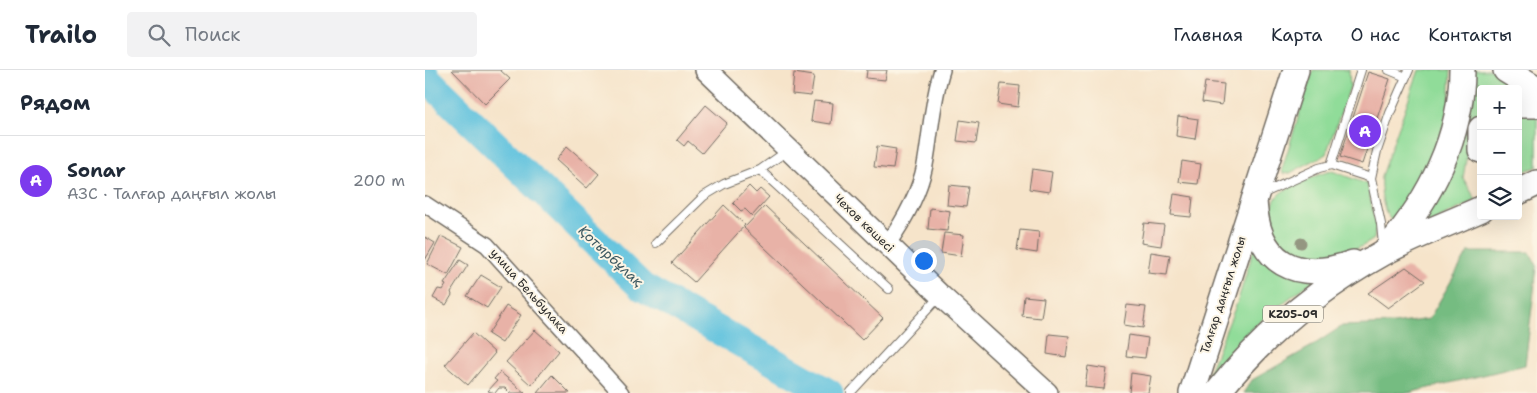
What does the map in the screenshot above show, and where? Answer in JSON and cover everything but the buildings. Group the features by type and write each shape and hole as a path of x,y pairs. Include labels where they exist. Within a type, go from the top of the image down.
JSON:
{"main road":[{"name":"Чехов көшесі","path":"707,70 887,245 1047,393"},
{"name":"Талғар даңғыл жолы","path":"1192,393 1297,70"},
{"name":"KZ05-09","path":"1217,393 1251,352 1297,310 1324,290 1384,253 1421,203 1446,154 1460,102 1462,70"},
{"path":"1506,70 1537,89"},
{"path":"1522,105 1537,105"},
{"path":"1522,176 1537,177"},
{"path":"1522,190 1537,183"},
{"name":"Талғар даңғыл жолы","path":"1254,198 1257,224 1267,246 1286,266 1295,270 1319,272 1335,270 1384,253"},
{"path":"1384,253 1477,211"}],"street":[{"path":"887,245 907,217 925,166 929,130 942,70"},
{"name":"улица Бельбулака","path":"425,204 487,244 621,393"}],"lane":[{"path":"1331,165 1361,70"},
{"path":"1384,253 1381,224 1371,178 1387,121 1407,74 1389,70"},
{"path":"656,243 704,196 724,184 760,170 789,150"},
{"path":"1254,198 1319,168 1331,165 1371,178"},
{"path":"760,170 889,289"},
{"path":"851,392 941,296"}],"green space":[{"path":"1313,70 1349,70 1350,87 1326,154 1290,173 1283,174 1282,169"},
{"path":"1419,70 1451,70 1449,108 1428,176 1393,222 1384,207 1381,194 1381,176"},
{"path":"1472,70 1495,70 1507,80 1500,85 1477,85 1477,120 1469,142 1463,178 1476,200 1402,237"},
{"path":"1522,97 1537,99 1537,167 1522,172"},
{"path":"1332,171 1367,184 1376,226 1374,239 1355,250 1331,256 1308,256 1287,248 1278,239 1273,226 1272,213 1275,200 1279,194 1289,188"},
{"path":"1255,246 1320,277 1286,300 1256,326 1228,354 1203,386 1237,303"},
{"path":"1468,252 1530,252 1537,266 1525,365 1408,393 1243,393 1252,380 1312,346 1342,326 1394,324 1429,319"}],"waterway":[{"name":"Қотырбұлақ","path":"425,77 642,287 829,393"}],"place":[{"name":"Sonar","path":"1365,131"}]}
